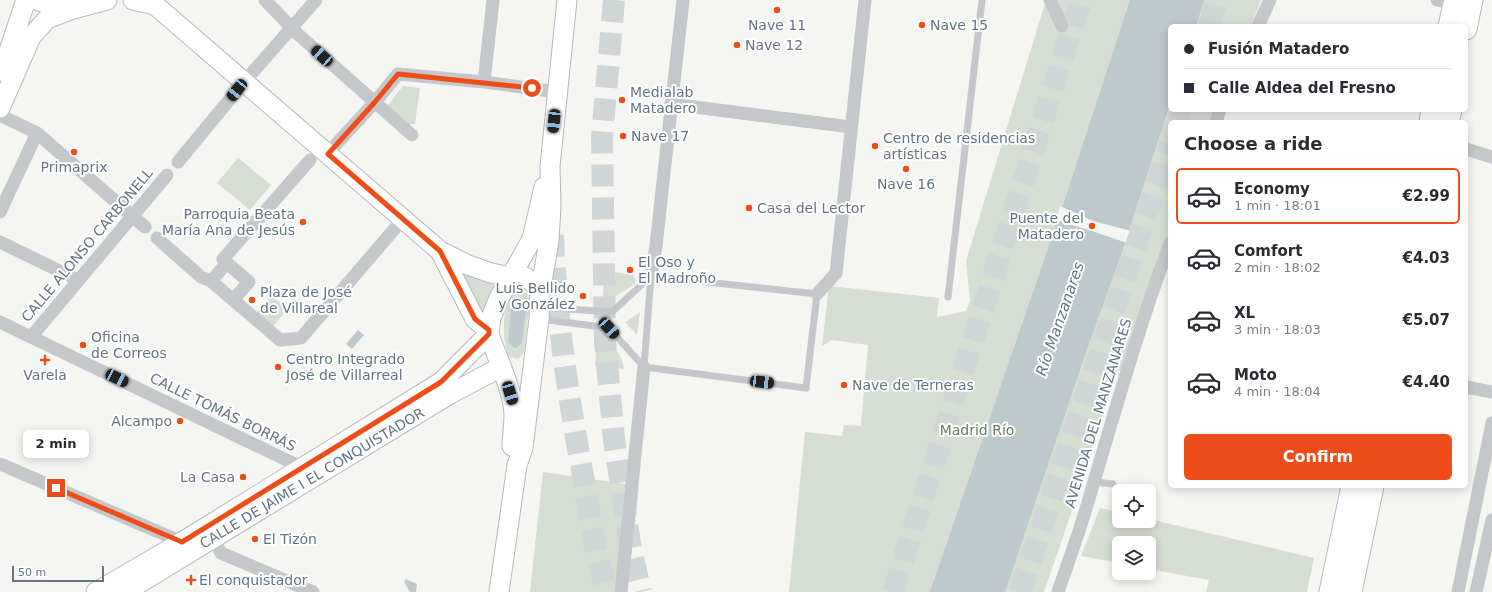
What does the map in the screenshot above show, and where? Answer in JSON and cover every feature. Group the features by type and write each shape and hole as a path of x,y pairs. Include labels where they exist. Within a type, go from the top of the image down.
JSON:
{"main road":[{"path":"1449,24 1454,1"},
{"path":"1454,1 1464,24"},
{"path":"1330,592 1352,488"},
{"path":"1351,592 1373,488"}],"street":[{"path":"0,72 9,51 26,0"},
{"path":"36,0 57,7 73,9"},
{"path":"134,0 155,2 244,82 319,157 403,219 440,251 468,265 490,273 511,277 525,277 534,283 539,306"},
{"path":"265,0 289,26 412,135"},
{"path":"178,162 289,26 316,0"},
{"path":"484,82 493,0"},
{"path":"499,592 517,464 522,448 539,306 549,241 551,206 550,166 567,0"},
{"path":"651,276 654,264 683,0"},
{"path":"817,294 836,273 865,0"},
{"path":"1050,0 1062,26"},
{"path":"1259,24 1270,0"},
{"path":"0,108 31,37 47,19 73,9 110,1"},
{"path":"206,279 228,258 319,157 375,102 398,74 484,82 557,92"},
{"path":"671,104 851,127"},
{"path":"0,115 37,133 145,227"},
{"path":"0,212 37,133"},
{"path":"1468,150 1492,157"},
{"path":"517,464 511,445 514,406 501,367 497,360 489,332 491,318 499,298 532,239 539,204 550,166"},
{"name":"CALLE ALONSO CARBONELL","path":"31,337 167,174"},
{"path":"157,238 280,340 301,338 403,219"},
{"path":"0,242 78,280"},
{"name":"AVENIDA DEL MANZANARES","path":"1058,592 1079,530 1154,287 1168,248"},
{"path":"440,251 475,319 489,332"},
{"path":"228,258 249,282 233,300"},
{"name":"CALLE TOMÁS BORRÁS","path":"0,322 303,468 327,469"},
{"name":"CALLE DE JAIME I EL CONQUISTADOR","path":"96,592 182,542 441,382 489,332"},
{"path":"501,367 522,367 534,357"},
{"name":"CALLE DE JAIME I EL CONQUISTADOR","path":"136,589 213,538 450,394 501,367"},
{"path":"620,592 644,367"},
{"path":"1468,387 1492,392"},
{"path":"1458,592 1492,423"},
{"path":"0,464 182,542"},
{"path":"1476,592 1492,520"},
{"path":"213,538 221,553 313,592"},
{"path":"136,589 146,563"}],"lane":[{"path":"948,297 982,0"},
{"path":"644,367 651,276"},
{"path":"651,276 817,294 806,388 644,367 609,328 539,306 612,312 651,276"},
{"path":"1094,482 1113,484"}],"green space":[{"name":"Madrid Río","path":"1046,0 1261,0 1252,24 1168,24 1168,112 1213,112 1210,120 1168,120 1168,238 1123,371 1117,370 1077,496 1044,592 789,592 805,432 842,436 844,425 861,426 868,345 832,340 822,346 829,286 939,298 937,317 966,311 970,301 966,261"},
{"path":"403,86 420,88 415,124 409,124 388,105"},
{"path":"238,158 271,185 250,210 217,183"},
{"path":"458,269 490,282 495,287 483,315"},
{"path":"607,271 633,275 636,280 635,284 604,304 602,301 605,273"},
{"path":"519,291 526,292 530,300 524,353 518,359 510,357 507,350 504,321 509,303 513,296"},
{"path":"271,295 287,309 273,327 256,313"},
{"path":"640,312 637,335 625,322"},
{"path":"601,337 616,350 622,359 624,369 595,366 597,339"},
{"path":"543,472 639,486 627,592 530,592"},
{"path":"1100,508 1112,511 1112,528 1156,528 1156,521 1314,558 1307,592 1206,592 1209,580 1156,570 1156,536 1112,536 1112,562 1081,556"}],"water":[{"name":"Río Manzanares","path":"1130,0 1204,0 1197,24 1168,24 1168,110 1121,255 1086,352 1005,592 930,592 1065,199"},
{"path":"517,303 520,303 526,309 522,343 518,347 514,348 508,342 511,308"},
{"path":"358,330 364,335 352,349 346,344"},
{"path":"406,579 417,584 416,592 410,592 404,582"}],"pier":[{"name":"Puente del Matadero","path":"1060,206 1093,221 1131,231 1127,243 1056,220"}],"tunnel":[{"path":"614,0 602,137 605,341 614,440 631,550 641,592"},
{"path":"893,592 1081,0"},
{"path":"1210,24 1217,0"},
{"path":"1179,120 1181,112"},
{"path":"1020,592 1168,151"},
{"path":"553,235 557,296 568,386 593,534 607,592"}],"place":[{"name":"Nave 11","path":"777,10"},
{"name":"Nave 15","path":"922,25"},
{"name":"Nave 12","path":"737,45"},
{"name":"Medialab Matadero","path":"622,100"},
{"name":"Nave 17","path":"623,136"},
{"name":"Centro de residencias artísticas","path":"875,146"},
{"name":"Primaprix","path":"74,152"},
{"name":"Nave 16","path":"906,169"},
{"name":"Casa del Lector","path":"749,208"},
{"name":"Parroquia Beata María Ana de Jesús","path":"303,222"},
{"name":"Puente del Matadero","path":"1092,226"},
{"name":"El Oso y El Madroño","path":"630,270"},
{"name":"Luis Bellido y González","path":"583,296"},
{"name":"Plaza de José de Villareal","path":"252,300"},
{"name":"Oficina de Correos","path":"83,345"},
{"name":"Varela","path":"45,360"},
{"name":"Centro Integrado José de Villarreal","path":"278,367"},
{"name":"Nave de Terneras","path":"844,385"},
{"name":"Alcampo","path":"180,421"},
{"name":"La Casa","path":"243,477"},
{"name":"El Tizón","path":"255,539"},
{"name":"El conquistador","path":"191,580"}],"route":[{"path":"56,488 182,542 441,382 489,334 489,330 475,319 440,251 328,154 398,74 532,88"}]}
